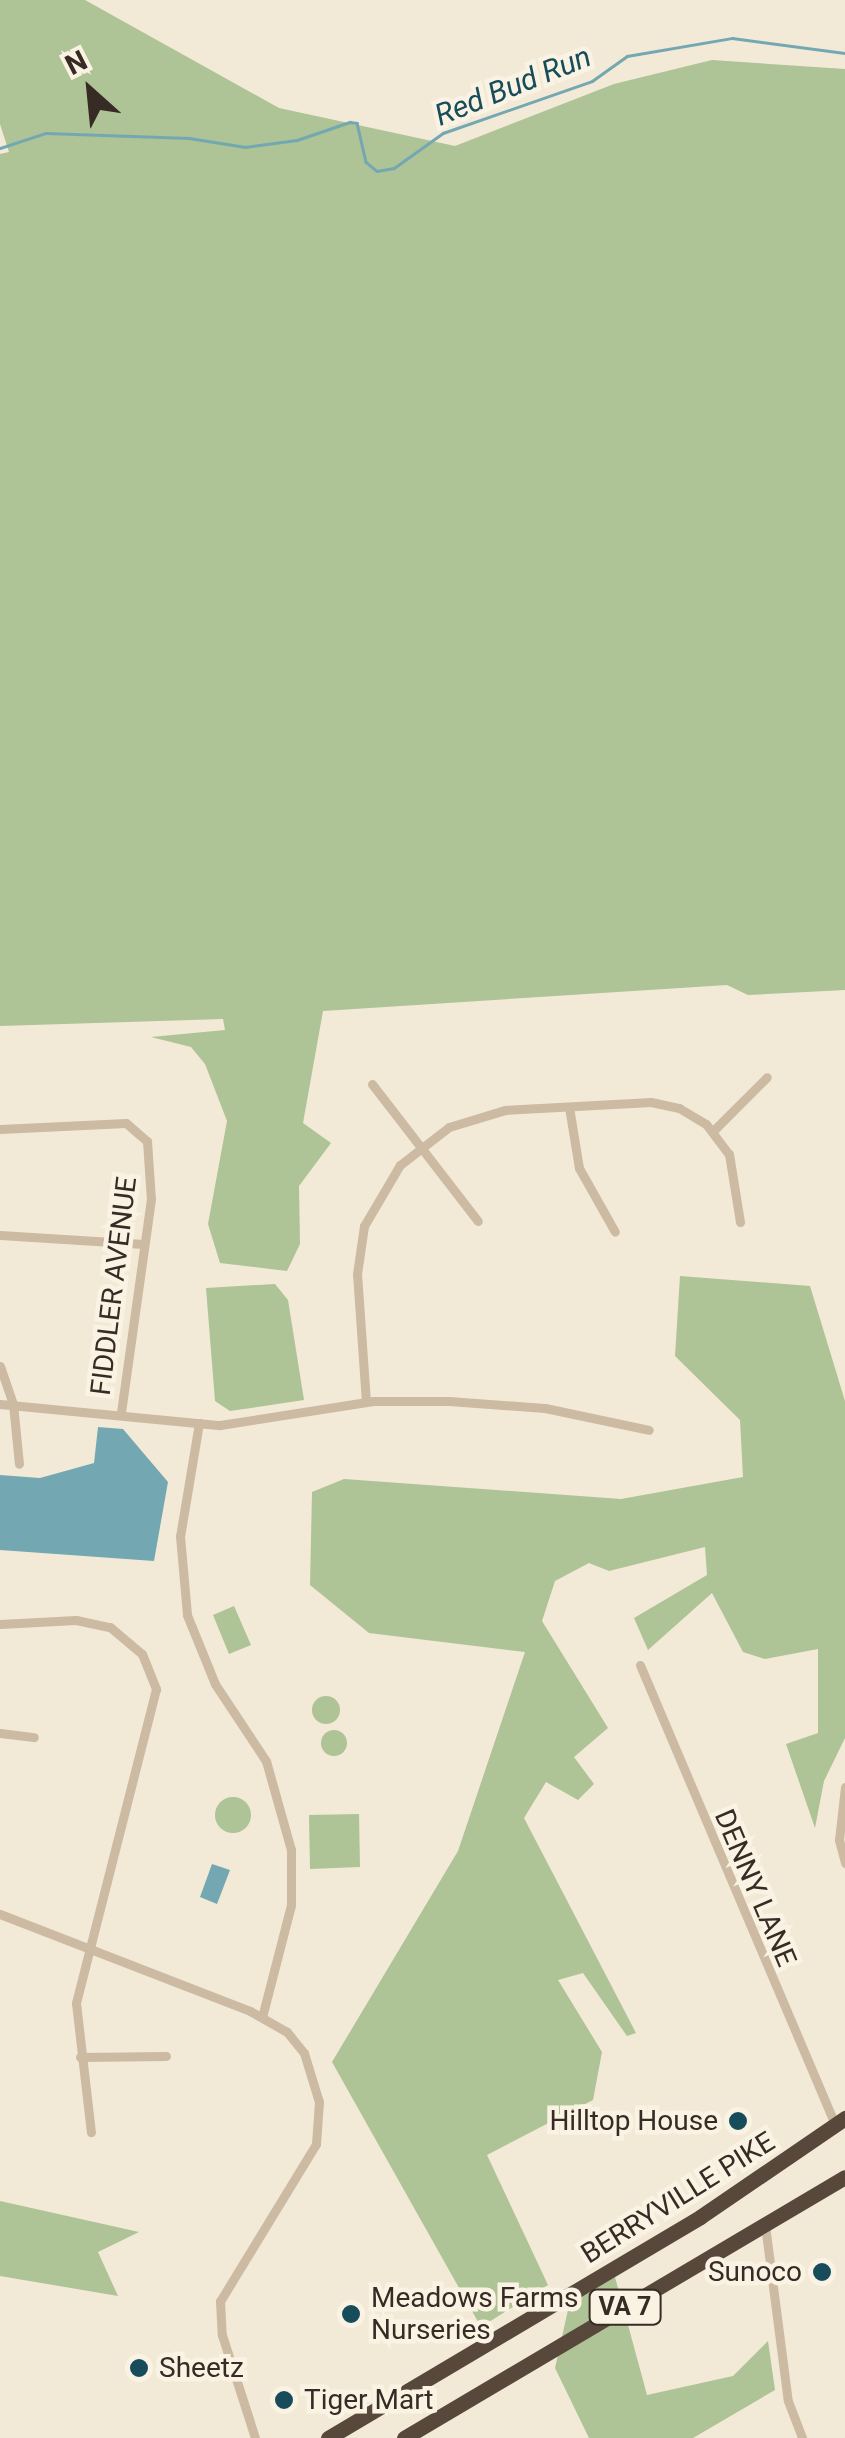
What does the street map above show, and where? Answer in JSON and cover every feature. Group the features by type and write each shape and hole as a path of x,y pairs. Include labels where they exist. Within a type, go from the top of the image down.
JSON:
{"highway":[{"name":"BERRYVILLE PIKE","path":"328,2438 700,2218 840,2121"},
{"name":"VA 7","path":"404,2438 845,2178"}],"street":[{"path":"714,1131 767,1077"},
{"path":"372,1084 478,1220"},
{"path":"366,1402 360,1243 385,1185 420,1146 481,1115 665,1104 714,1131 733,1166 740,1222"},
{"path":"570,1107 574,1156 615,1232"},
{"name":"FIDDLER AVENUE","path":"0,1129 126,1123 139,1130 153,1170 121,1412"},
{"path":"0,1236 144,1244"},
{"path":"0,1366 13,1404 19,1464"},
{"path":"0,1404 121,1412 199,1423 256,1424 366,1402 508,1404 649,1430"},
{"path":"199,1423 180,1552 194,1638 266,1761 288,1824 291,1905 262,2017"},
{"path":"0,1624 76,1620 110,1627 134,1644 154,1679 154,1714 76,2004 91,2132"},
{"name":"DENNY LANE","path":"640,1665 840,2121"},
{"path":"0,1733 34,1736"},
{"path":"845,1788 839,1840 845,1863"},
{"path":"0,1914 262,2017 304,2053 319,2112 312,2154 220,2301 222,2333 255,2438"},
{"path":"80,2057 166,2056"},
{"path":"765,2225 788,2400 802,2438"}],"green space":[{"path":"0,0 85,0 279,108 455,146 614,84 712,60 845,69 845,990 748,995 727,985 323,1011 303,1123 331,1143 299,1186 300,1244 287,1271 220,1263 208,1224 227,1121 205,1064 191,1047 151,1037 225,1030 223,1019 0,1026 0,154 9,152 0,124"},
{"path":"680,1276 810,1286 845,1401 845,1738 824,1781 815,1828 786,1744 818,1733 818,1649 765,1659 743,1652 712,1593 648,1650 634,1618 707,1575 705,1547 609,1571 589,1563 555,1581 542,1621 608,1728 574,1757 594,1784 578,1800 546,1782 524,1818 636,2033 627,2036 583,1973 558,1980 602,2052 593,2100 487,2155 548,2285 481,2327 332,2062 458,1851 525,1652 369,1633 310,1585 312,1492 344,1479 621,1499 743,1477 740,1420 675,1356"},
{"path":"275,1284 288,1300 304,1400 230,1411 215,1401 206,1288"},
{"path":"234,1606 251,1645 229,1654 213,1615"},
{"path":"326,1696 336,1700 340,1710 336,1720 326,1724 316,1720 312,1710 316,1700"},
{"path":"334,1730 343,1734 347,1743 343,1752 334,1756 325,1752 321,1743 325,1734"},
{"path":"233,1797 246,1802 251,1815 246,1828 233,1833 220,1828 215,1815 220,1802"},
{"path":"359,1814 360,1867 310,1869 309,1815"},
{"path":"0,2201 139,2232 98,2252 118,2296 0,2276"},
{"path":"615,2277 647,2395 733,2376 768,2341 775,2390 693,2438 589,2438 555,2368 570,2301"}],"water":[{"path":"98,1427 123,1429 168,1482 154,1561 0,1550 0,1475 40,1478 94,1463"},
{"path":"212,1864 230,1870 217,1904 200,1897"}],"waterway":[{"name":"Red Bud Run","path":"0,148 46,133 189,138 245,147 297,140 350,122 357,123 366,162 377,171 394,168 443,133 592,81 627,56 732,38 845,53"}],"place":[{"name":"Hilltop House","path":"738,2121"},
{"name":"Sunoco","path":"822,2272"},
{"name":"Meadows Farms Nurseries","path":"351,2314"},
{"name":"Sheetz","path":"139,2368"},
{"name":"Tiger Mart","path":"284,2400"}]}
